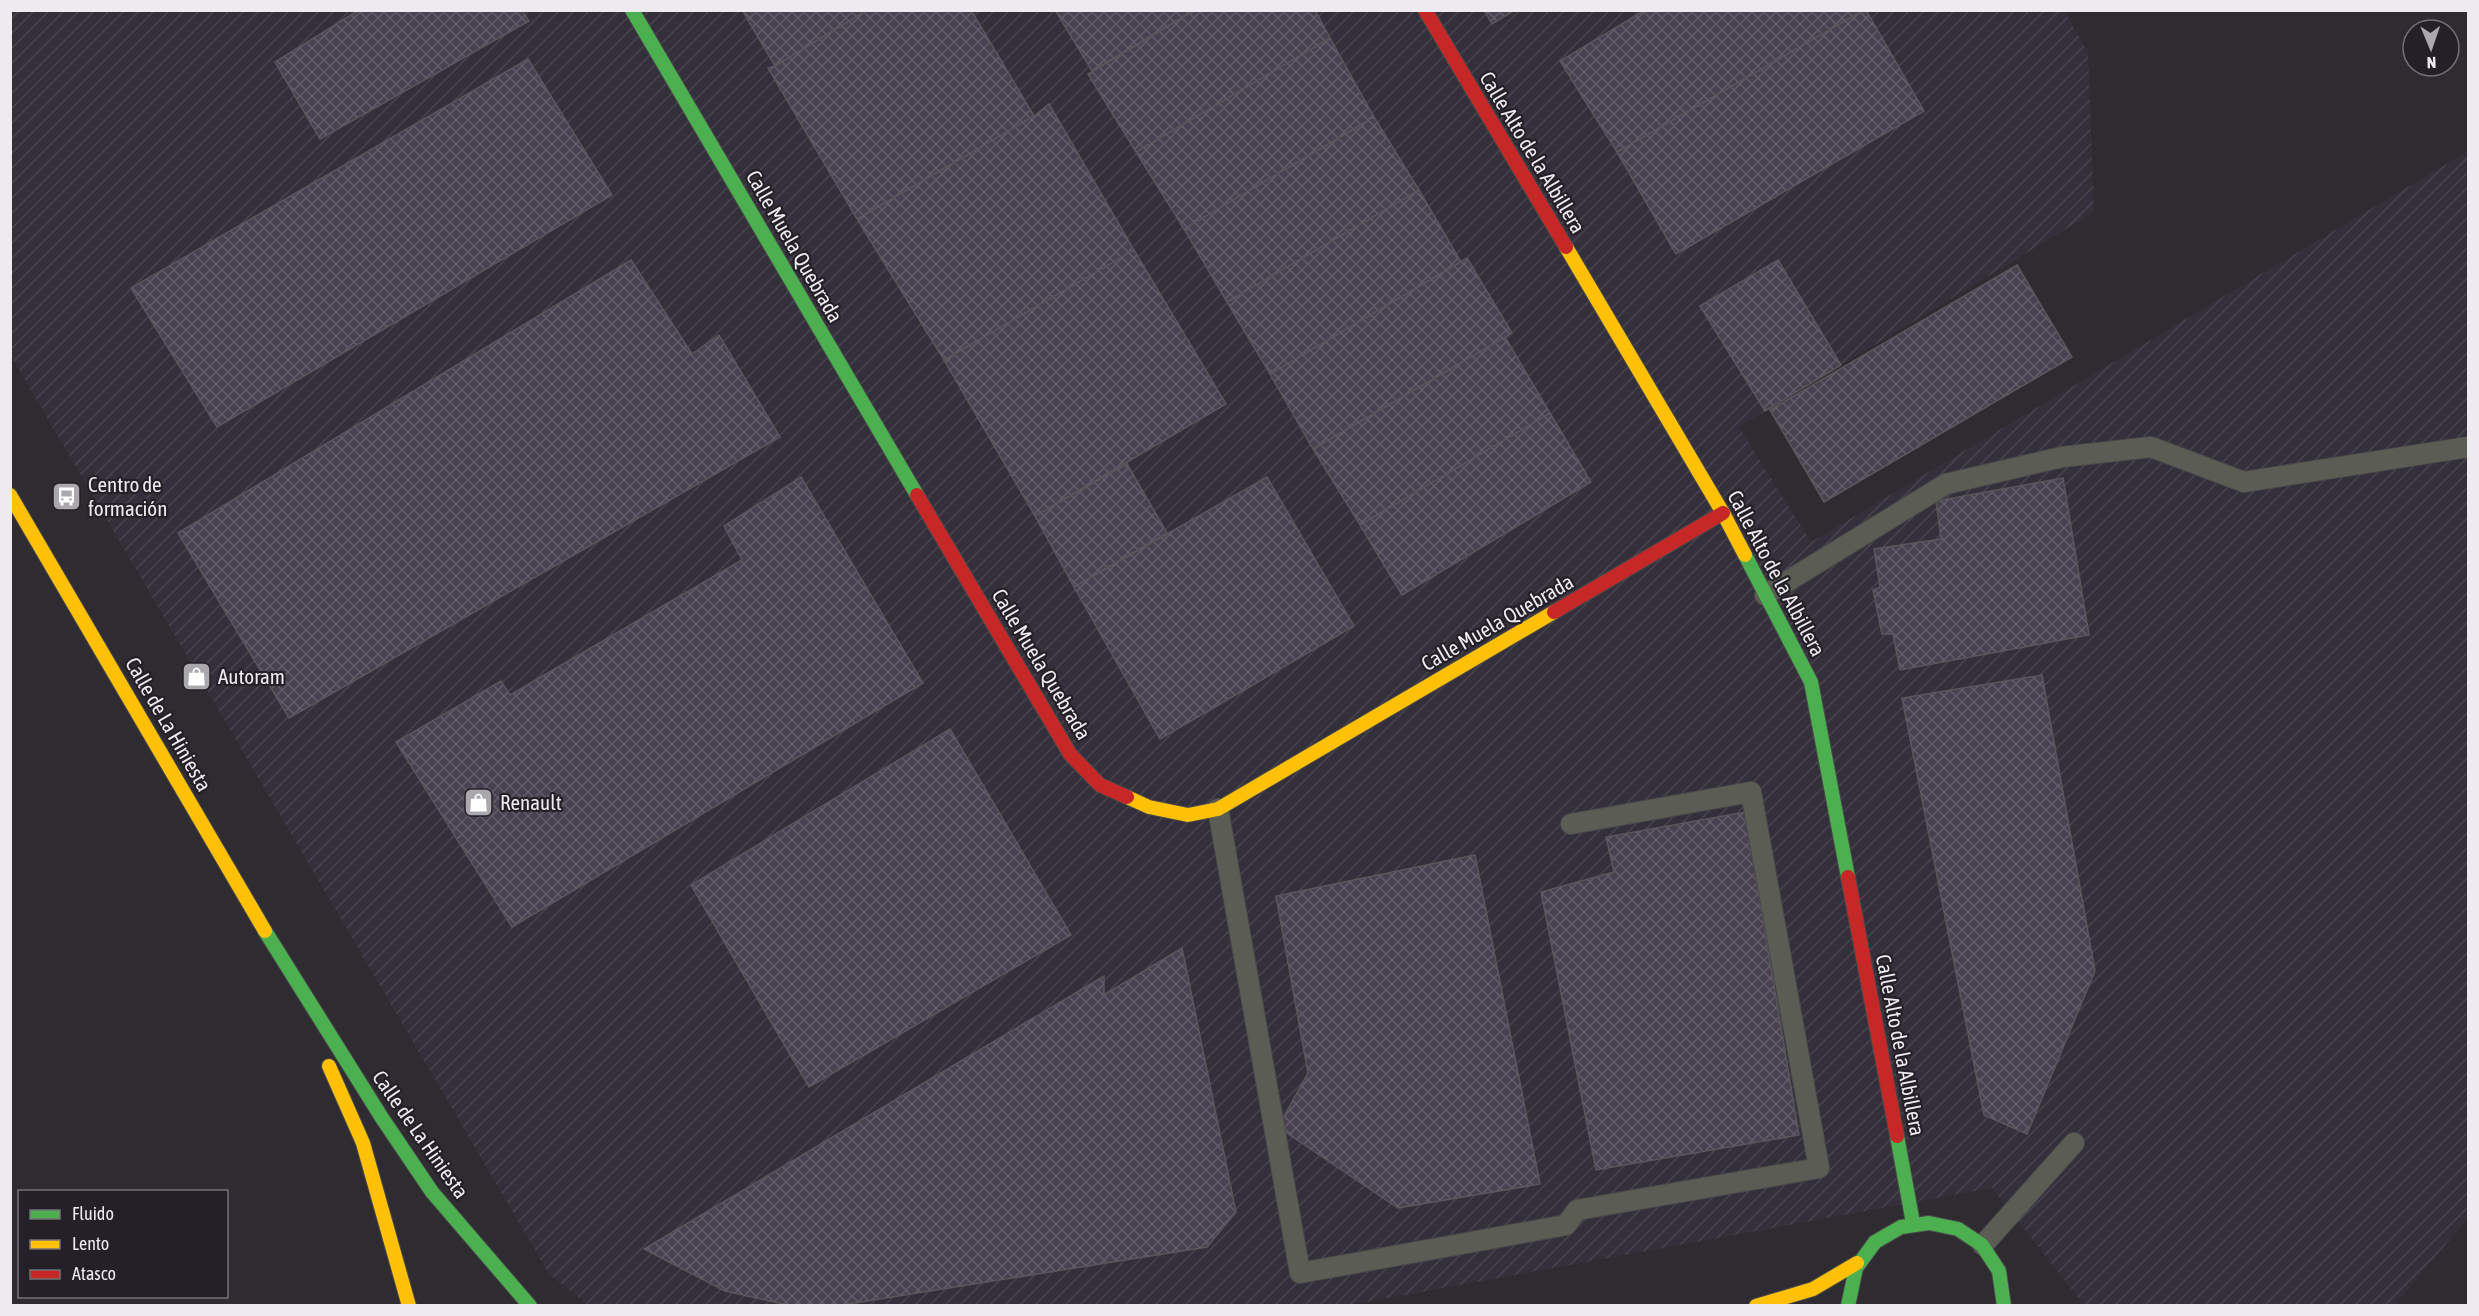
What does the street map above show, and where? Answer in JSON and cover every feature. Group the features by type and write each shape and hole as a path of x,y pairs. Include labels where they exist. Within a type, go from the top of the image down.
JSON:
{"street":[{"name":"Calle Muela Quebrada","path":"632,10 1070,754 1100,785 1149,807 1188,815 1218,809 1723,513"},
{"name":"Calle Alto de la Albillera","path":"1425,10 1723,513 1811,682 1913,1223"},
{"name":"Calle de La Hiniesta","path":"10,495 291,976 432,1192 530,1305"},
{"name":"Calle de La Hiniesta","path":"291,976 363,1143 410,1305"},
{"path":"1848,1305 1849,1285 1857,1263 1871,1244 1890,1230 1913,1223 1938,1222 1962,1231 1983,1245 1997,1266 2005,1290 2004,1305"},
{"path":"390,1287 395,1251"},
{"path":"1756,1305 1813,1289 1857,1263"}],"lane":[{"path":"1765,595 1946,484 2062,457 2151,447 2244,482 2469,447"},
{"path":"1218,809 1300,1273 1566,1225 1577,1210 1820,1168 1751,792 1571,824"},
{"path":"1983,1245 2074,1143"}],"shaded area":[{"path":"10,11 2064,11 2088,52 2094,212 1739,427 1811,542 2468,151 2468,1218 2394,1306 2084,1305 1992,1188 1350,1305 588,1305 549,1274 11,356"}],"building":[{"path":"359,10 522,10 529,21 320,139 275,62"},
{"path":"742,10 867,10 775,66"},
{"path":"867,10 971,10 1034,116 857,219 768,68 775,66"},
{"path":"1055,10 1195,10 1092,71"},
{"path":"1195,10 1315,10 1330,38 1136,152 1088,74"},
{"path":"1484,10 1515,10 1492,24"},
{"path":"1645,10 1864,10 1617,152 1560,61"},
{"path":"1864,10 1924,111 1676,254 1617,152"},
{"path":"1330,38 1374,117 1184,229 1136,152"},
{"path":"528,59 612,195 217,427 131,288"},
{"path":"1049,104 1134,250 944,360 857,219 1034,116"},
{"path":"1374,117 1419,190 1227,302 1184,229"},
{"path":"1419,190 1461,262 1270,374 1227,302"},
{"path":"1134,250 1226,404 1035,516 944,360"},
{"path":"1467,258 1512,333 1313,449 1270,374"},
{"path":"631,260 692,354 719,335 780,437 289,718 178,533"},
{"path":"1778,260 1841,365 1765,411 1700,306"},
{"path":"2017,265 2072,357 1824,502 1770,410"},
{"path":"1505,337 1550,413 1360,525 1313,449"},
{"path":"1550,413 1591,482 1402,595 1360,525"},
{"path":"1127,464 1167,533 1074,587 1035,516"},
{"path":"801,477 923,683 512,927 396,742 501,681 510,695 742,560 724,526"},
{"path":"1267,477 1354,626 1160,739 1074,587"},
{"path":"2063,478 2089,635 1900,670 1893,634 1882,634 1873,590 1880,587 1874,549 1941,539 1936,501"},
{"path":"2042,675 2095,971 2027,1134 1984,1115 1902,698"},
{"path":"950,729 1071,935 809,1087 691,885"},
{"path":"1745,812 1799,1135 1596,1170 1541,892 1614,872 1606,837"},
{"path":"1475,855 1540,1184 1398,1208 1278,1127 1308,1073 1276,896"},
{"path":"1182,948 1236,1212 1207,1247 836,1306 792,1306 725,1291 644,1249 1104,976 1104,995"}],"traffic: fast":[{"path":"632,10 917,495"},
{"path":"1745,555 1811,682 1848,877"},
{"path":"265,931 382,1118 432,1192 530,1306"},
{"path":"1897,1136 1913,1223"},
{"path":"1848,1306 1856,1268 1875,1242 1901,1227 1929,1223 1958,1229 1982,1245 1999,1271 2004,1306"}],"traffic: slow":[{"path":"1566,247 1723,513 1745,555"},
{"path":"10,495 265,931"},
{"path":"1127,797 1149,807 1188,815 1218,809 1554,612"},
{"path":"329,1066 363,1143 409,1306"},
{"path":"1756,1306 1813,1289 1857,1263"}],"traffic: jam":[{"path":"1425,10 1566,247"},
{"path":"917,495 1070,754 1100,785 1127,797"},
{"path":"1554,612 1723,513"},
{"path":"1848,877 1897,1136"}],"place":[{"name":"Centro de formación","path":"67,496"},
{"name":"Autoram","path":"197,676"},
{"name":"Renault","path":"479,802"}]}
